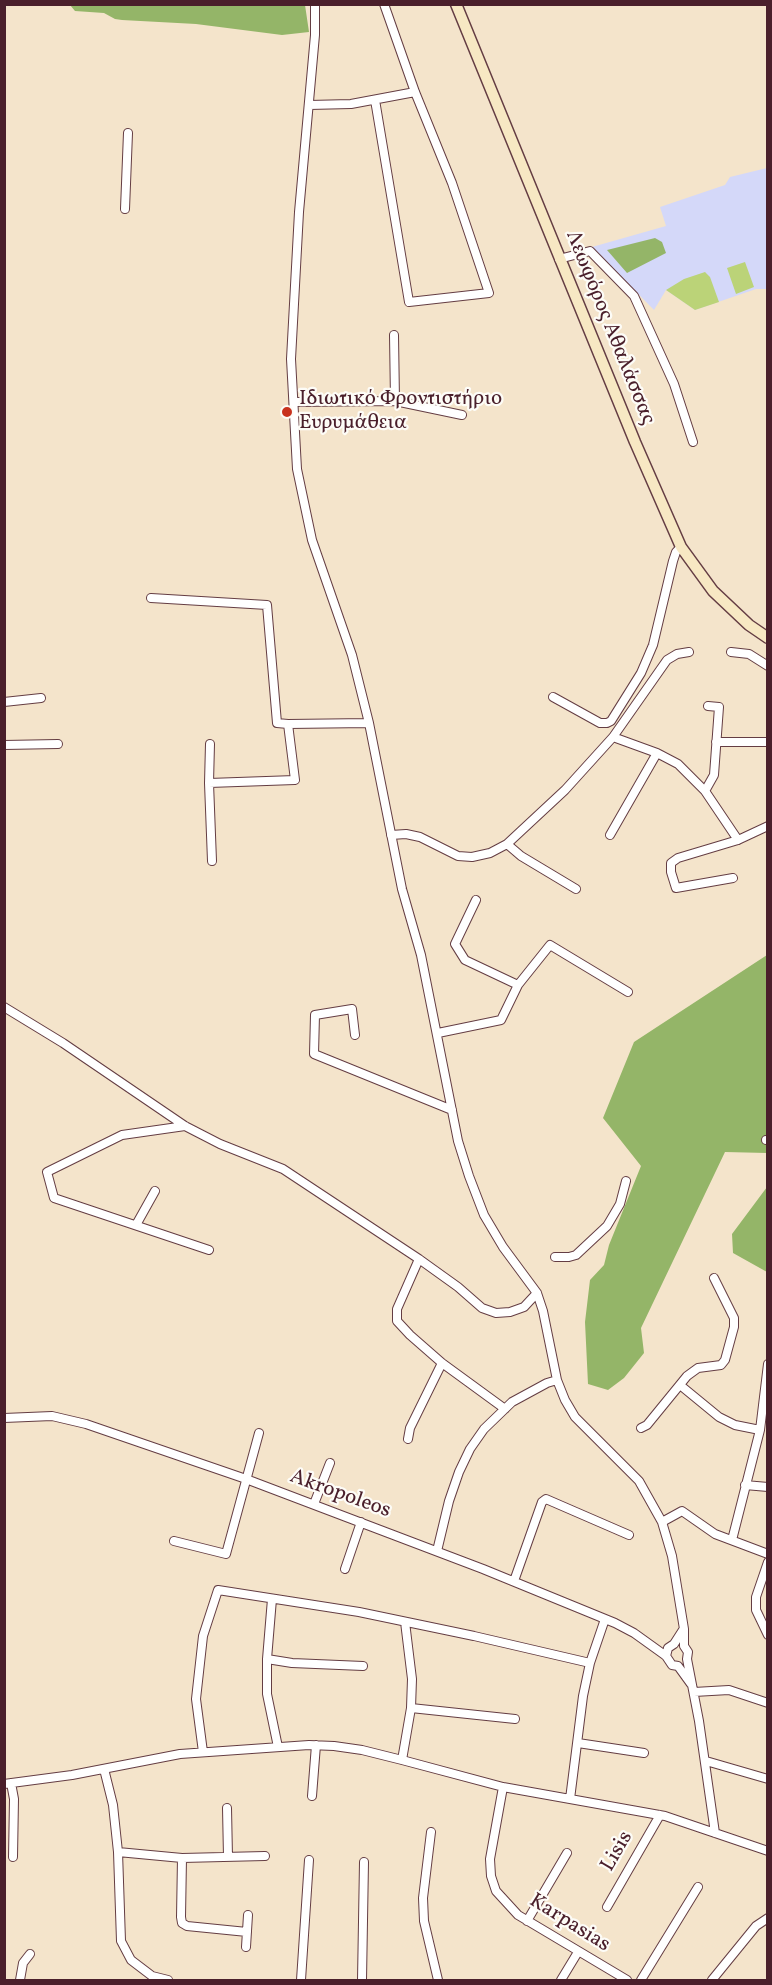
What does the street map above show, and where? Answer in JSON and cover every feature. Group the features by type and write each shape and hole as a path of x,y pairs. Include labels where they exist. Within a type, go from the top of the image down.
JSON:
{"main road":[{"name":"Λεωφόρος Αθαλάσσας","path":"456,4 681,547 713,591 749,625 768,638"}],"street":[{"path":"315,4 315,35 299,212 291,359 297,469 312,540 352,655 369,723 402,889 421,954 458,1141 468,1176 484,1215 502,1247 537,1293 543,1311 557,1380 565,1400 575,1417 639,1481 662,1522 672,1556 684,1629 684,1646 688,1652 687,1659 706,1761 715,1833"},
{"path":"375,100 408,302 489,293 452,183 415,92 384,4"},
{"path":"309,105 351,104 415,92"},
{"path":"125,209 128,134"},
{"path":"560,259 590,251 634,296 674,384 693,442"},
{"path":"394,335 395,401"},
{"path":"294,402 395,401 462,415"},
{"path":"553,697 600,723 611,721 641,673 653,645 673,561 676,552 681,547"},
{"path":"151,598 267,605 277,723 369,723"},
{"path":"391,835 406,834 420,837 458,856 472,857 490,854 507,844 565,790 613,737 667,660 677,654 689,652"},
{"path":"731,652 749,654 768,666"},
{"path":"4,702 42,698"},
{"path":"705,791 714,775 719,707 708,706"},
{"path":"209,783 295,780 288,724"},
{"path":"613,737 657,753 678,764 705,791 738,840"},
{"path":"717,742 766,742"},
{"path":"4,745 58,744"},
{"path":"210,744 212,861"},
{"path":"610,835 657,753"},
{"path":"733,878 676,888 671,863 678,858 738,840 768,826"},
{"path":"507,844 521,856 576,889"},
{"path":"476,900 455,944 465,960 518,985"},
{"path":"438,1033 501,1020 518,985 550,945 628,992"},
{"path":"4,1007 63,1043 185,1126 220,1144 283,1169 419,1259 458,1287 482,1308 496,1312 510,1312 524,1307 537,1293"},
{"path":"355,1035 352,1009 315,1015 314,1054 452,1110"},
{"path":"185,1126 122,1135 48,1172 54,1198 209,1250"},
{"path":"555,1257 576,1255 607,1226 620,1204 626,1180"},
{"path":"136,1225 155,1191"},
{"path":"419,1259 397,1309 397,1321 442,1363 505,1409"},
{"path":"641,1428 647,1425 687,1376 698,1368 721,1365 725,1360 734,1327 734,1318 714,1278"},
{"path":"408,1439 410,1428 442,1363"},
{"path":"732,1540 760,1430 768,1364"},
{"path":"436,1551 449,1501 462,1466 470,1449 484,1429 521,1397 557,1380"},
{"path":"680,1385 719,1417 735,1425 760,1430"},
{"name":"Akropoleos","path":"4,1418 40,1416 73,1420 246,1479 514,1581 605,1619 652,1645 669,1649"},
{"path":"174,1540 226,1554 259,1433"},
{"path":"314,1504 330,1463"},
{"path":"745,1485 768,1487"},
{"path":"514,1581 542,1503 546,1499 629,1535"},
{"path":"662,1522 682,1511 715,1534 768,1554"},
{"path":"345,1569 360,1521"},
{"path":"768,1562 756,1597 756,1610 768,1635"},
{"path":"203,1752 196,1699 203,1636 218,1590 359,1612 590,1663"},
{"path":"272,1599 267,1659 267,1694 278,1747"},
{"path":"570,1799 583,1696 590,1663 605,1619"},
{"path":"402,1760 411,1708 412,1679 405,1622"},
{"path":"684,1629 669,1649 669,1662 678,1666 694,1689"},
{"path":"669,1649 684,1646"},
{"path":"267,1659 292,1663 363,1666"},
{"path":"678,1666 687,1659"},
{"path":"694,1689 729,1690 768,1703"},
{"path":"411,1708 515,1719"},
{"path":"578,1743 644,1753"},
{"path":"312,1796 316,1745"},
{"path":"13,1857 14,1799 8,1784 72,1775 180,1754 316,1745 362,1750 503,1787 660,1815 768,1851"},
{"path":"706,1761 768,1779"},
{"path":"104,1769 113,1805 118,1852 121,1941 131,1960 152,1976 168,1980"},
{"name":"Karpasias","path":"503,1787 490,1859 491,1876 496,1892 518,1916 627,1980"},
{"path":"227,1808 228,1857"},
{"name":"Lisis","path":"607,1906 660,1815"},
{"path":"431,1832 423,1898 424,1921 438,1980"},
{"path":"118,1852 182,1858 265,1856"},
{"path":"527,1921 567,1853"},
{"path":"182,1858 181,1917 183,1923 188,1926 247,1932"},
{"path":"301,1980 309,1860"},
{"path":"362,1980 364,1862"},
{"path":"641,1980 698,1887"},
{"path":"246,1947 248,1915"},
{"path":"712,1980 756,1926 768,1918"},
{"path":"561,1980 578,1952"},
{"path":"20,1980 23,1963 30,1954"}],"shaded area":[{"path":"767,168 767,289 756,289 695,310 666,290 654,310 592,247 666,226 660,207 725,185 730,177"}],"green space":[{"path":"70,5 305,5 309,32 282,35 196,24 122,20 104,13 75,11"},
{"path":"655,238 662,242 666,253 627,273 607,250"},
{"path":"745,262 754,287 736,294 727,268"},
{"path":"705,272 710,277 719,302 695,310 666,290 684,279"},
{"path":"767,955 767,1153 725,1152 641,1328 644,1353 624,1378 608,1390 588,1384 585,1322 590,1280 604,1265 609,1245 641,1166 603,1118 634,1042"},
{"path":"767,1187 767,1272 733,1253 732,1234"}],"place":[{"name":"Ιδιωτικό Φροντιστήριο Ευρυμάθεια","path":"287,412"}]}
